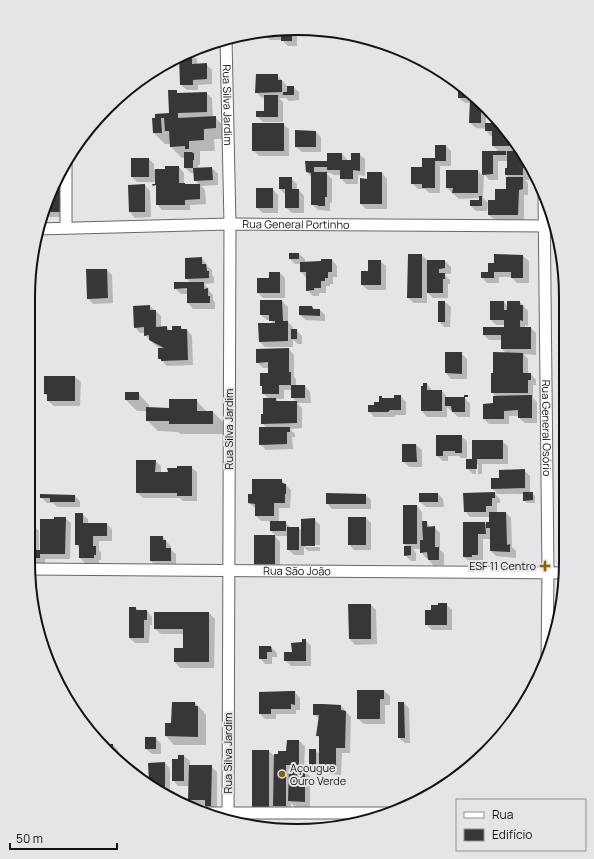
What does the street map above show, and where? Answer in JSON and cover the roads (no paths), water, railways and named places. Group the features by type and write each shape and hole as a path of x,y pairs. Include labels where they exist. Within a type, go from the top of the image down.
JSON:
{"street":[{"name":"Rua Silva Jardim","path":"226,45 230,224 228,815"},
{"path":"66,174 66,228"},
{"name":"Rua General Portinho","path":"44,230 230,224 549,226"},
{"name":"Rua General Osório","path":"547,639 549,226"},
{"name":"Rua São João","path":"35,569 558,573"},
{"path":"233,816 370,813"}],"place":[{"name":"ESF 11 Centro","path":"545,566"},
{"name":"Açougue Ouro Verde","path":"282,774"}]}
